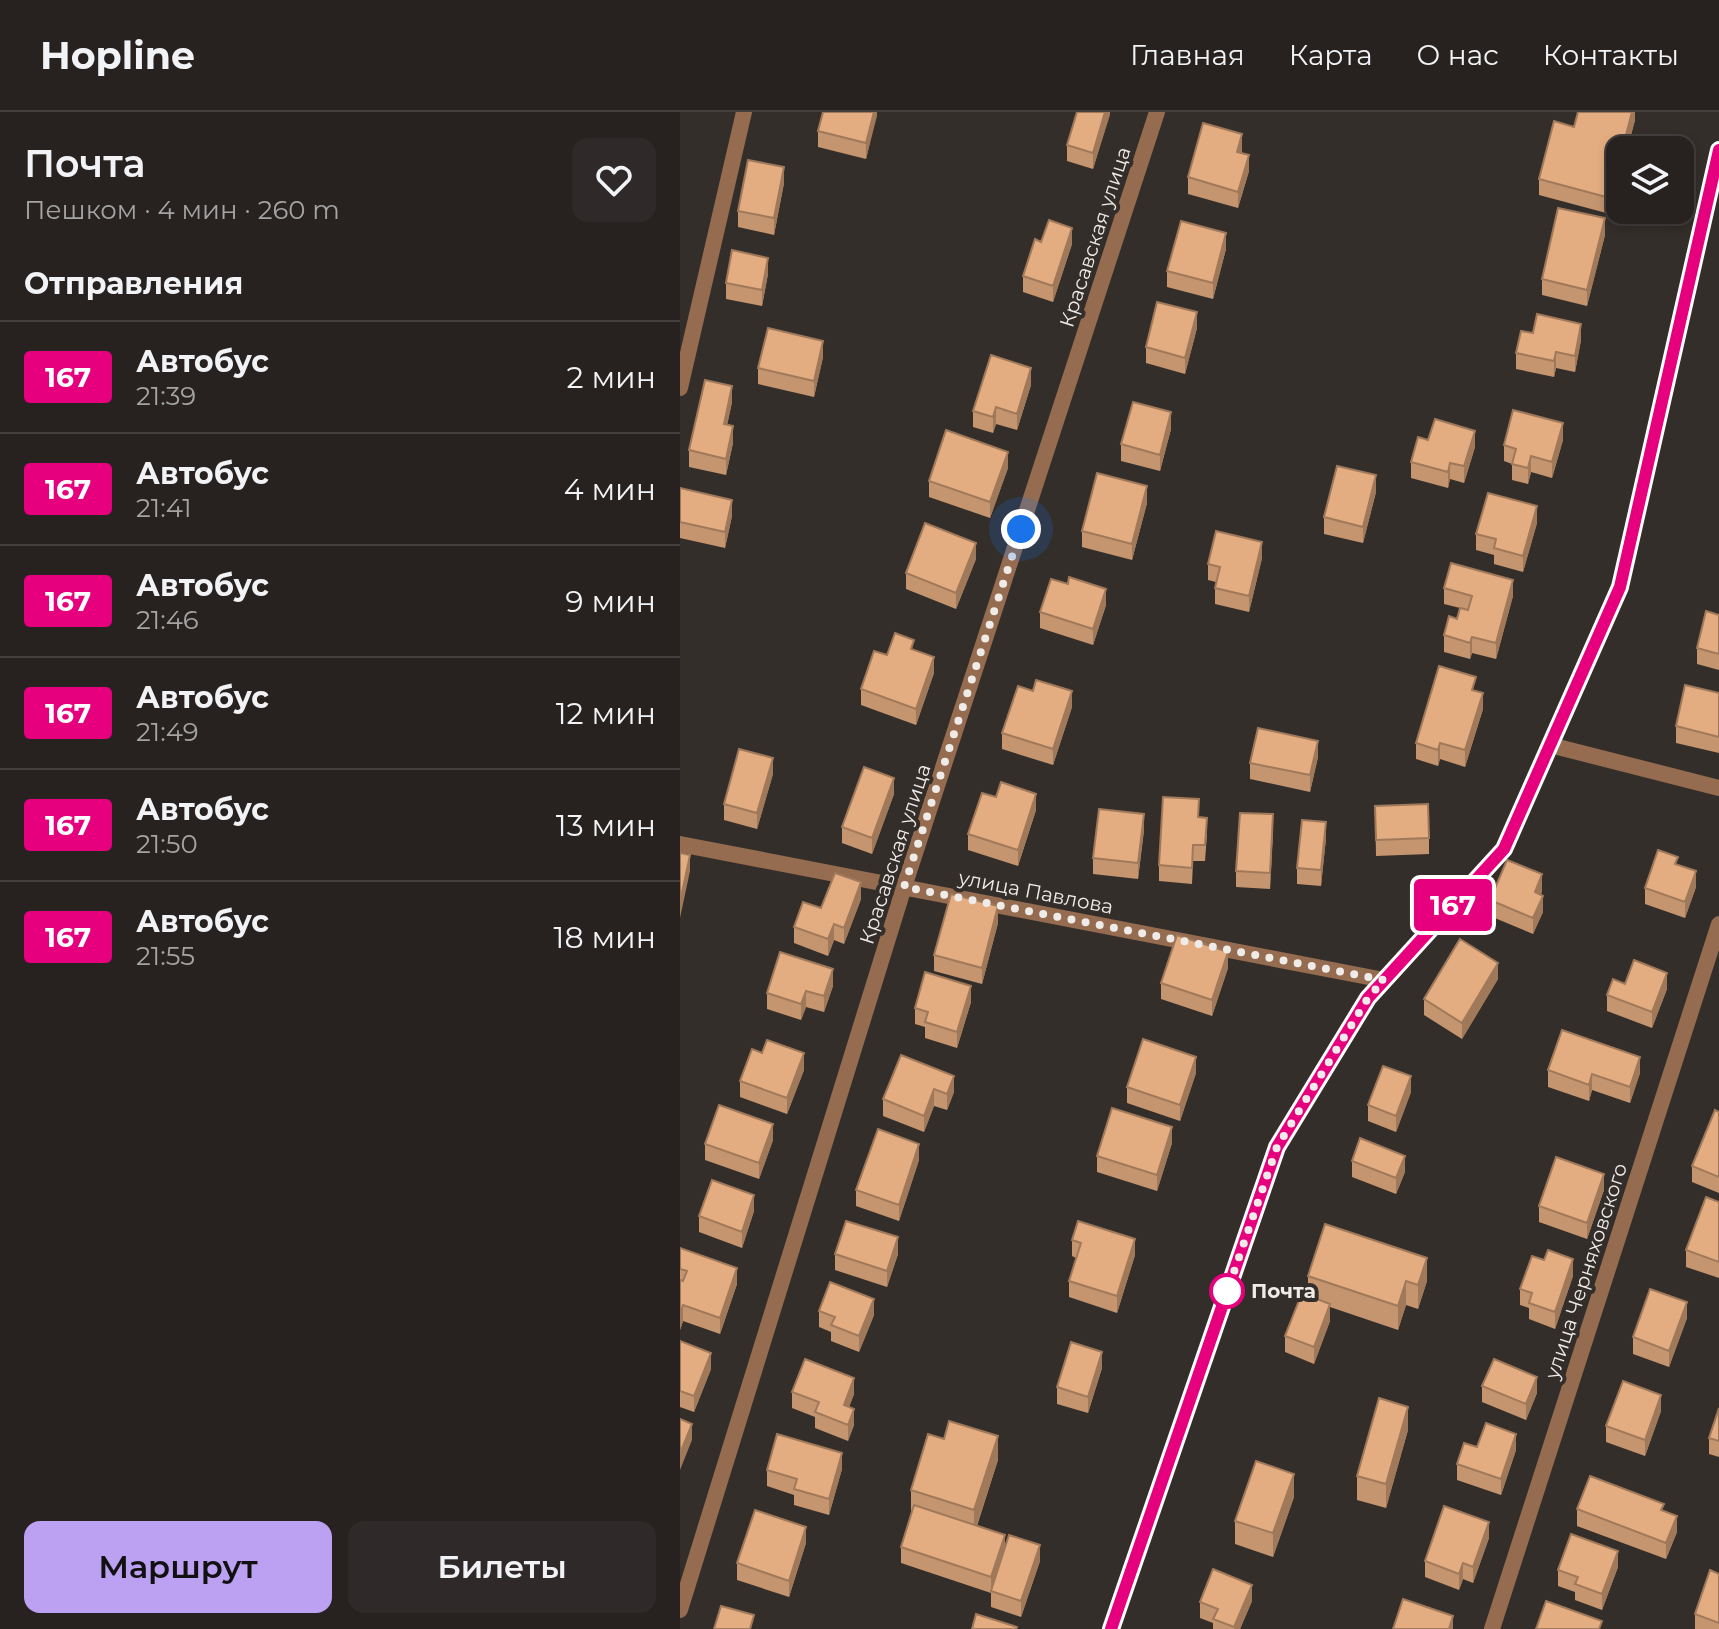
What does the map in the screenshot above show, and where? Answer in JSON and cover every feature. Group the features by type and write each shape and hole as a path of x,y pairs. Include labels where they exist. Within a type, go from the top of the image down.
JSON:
{"main road":[{"path":"1111,1629 1277,1147 1368,998 1504,849 1620,587 1719,150"}],"street":[{"path":"680,388 744,112"},
{"name":"Красавская улица","path":"680,1610 904,887 1157,112"},
{"path":"1550,745 1719,788"},
{"name":"улица Павлова","path":"680,844 1384,980"},
{"name":"улица Черняховского","path":"1492,1629 1719,924"}],"building":[{"path":"823,112 874,112 866,143 818,131"},
{"path":"1077,112 1105,112 1093,153 1067,145"},
{"path":"1578,112 1632,112 1626,136 1606,136 1606,197 1539,179 1554,121 1574,127"},
{"path":"1203,123 1242,134 1237,152 1249,155 1238,192 1188,177"},
{"path":"748,160 784,167 774,218 738,211"},
{"path":"1558,208 1605,218 1587,290 1542,279"},
{"path":"1049,220 1072,228 1053,286 1023,276 1035,239 1041,242"},
{"path":"1181,221 1226,233 1213,283 1167,271"},
{"path":"732,250 768,258 762,290 726,283"},
{"path":"1157,302 1197,312 1185,358 1146,347"},
{"path":"1537,314 1581,324 1575,356 1556,352 1554,361 1516,353 1521,331 1533,333"},
{"path":"768,328 823,341 814,381 758,368"},
{"path":"991,355 1031,368 1017,414 996,407 993,417 973,411"},
{"path":"705,380 732,386 724,424 733,426 726,459 689,450"},
{"path":"1133,402 1171,412 1160,455 1121,444"},
{"path":"1513,410 1563,423 1552,462 1531,456 1528,468 1512,464 1516,449 1504,445"},
{"path":"1435,419 1475,431 1464,466 1450,463 1448,472 1411,462 1418,437 1428,440"},
{"path":"946,430 1008,452 990,502 929,481"},
{"path":"1337,466 1376,475 1363,527 1324,517"},
{"path":"1097,473 1147,486 1132,544 1082,531"},
{"path":"680,488 732,500 725,532 680,522"},
{"path":"1488,493 1537,506 1523,556 1494,548 1496,539 1476,534"},
{"path":"925,523 976,543 956,593 906,573"},
{"path":"1216,531 1262,542 1249,596 1215,588 1220,567 1208,564"},
{"path":"1451,563 1513,580 1496,643 1472,637 1470,643 1444,635 1449,616 1457,619 1460,608 1468,610 1472,596 1444,588"},
{"path":"1069,577 1106,589 1093,629 1040,612 1051,579 1068,584"},
{"path":"1706,611 1719,615 1719,654 1697,648"},
{"path":"895,633 914,640 911,649 934,657 916,709 861,689 874,651 887,655"},
{"path":"1439,666 1476,677 1472,690 1483,693 1465,750 1440,743 1438,750 1416,743"},
{"path":"1036,680 1072,691 1053,749 1002,733 1018,686 1033,691"},
{"path":"1685,685 1719,693 1719,737 1676,726"},
{"path":"1258,728 1318,741 1310,775 1250,763"},
{"path":"739,749 773,758 757,813 724,804"},
{"path":"864,767 894,778 872,838 842,827"},
{"path":"1001,782 1036,794 1018,850 968,834 982,793 996,797"},
{"path":"1163,797 1199,799 1198,817 1207,818 1205,845 1193,845 1192,868 1159,865"},
{"path":"1428,804 1429,838 1376,840 1375,806"},
{"path":"1099,809 1144,814 1138,863 1093,858"},
{"path":"1240,813 1273,814 1270,873 1236,871"},
{"path":"1302,820 1326,822 1321,870 1297,868"},
{"path":"1658,850 1678,857 1675,864 1696,871 1685,902 1645,888"},
{"path":"680,853 690,855 680,902"},
{"path":"1507,860 1542,874 1535,892 1543,896 1533,918 1490,900"},
{"path":"835,873 861,882 844,928 834,924 828,939 794,927 803,902 821,908"},
{"path":"951,894 998,906 982,968 934,955"},
{"path":"1177,935 1228,952 1212,1000 1161,983"},
{"path":"1460,939 1498,963 1462,1023 1424,999"},
{"path":"780,952 833,969 824,996 806,991 801,1004 767,993"},
{"path":"1634,960 1667,973 1652,1012 1607,995 1613,979 1625,984"},
{"path":"925,972 971,986 957,1032 925,1022 928,1012 915,1008"},
{"path":"1562,1030 1640,1057 1630,1087 1592,1074 1589,1085 1548,1070"},
{"path":"1143,1039 1196,1057 1180,1105 1127,1087"},
{"path":"767,1040 804,1053 787,1098 740,1081 752,1049 762,1053"},
{"path":"901,1055 954,1076 947,1094 934,1089 924,1116 883,1099"},
{"path":"1383,1066 1411,1076 1396,1116 1368,1105"},
{"path":"719,1105 773,1124 759,1163 705,1144"},
{"path":"1112,1108 1172,1127 1157,1175 1097,1156"},
{"path":"1715,1110 1719,1112 1719,1177 1692,1166"},
{"path":"878,1129 919,1144 899,1205 856,1190"},
{"path":"1360,1138 1405,1156 1396,1178 1352,1161"},
{"path":"1556,1157 1604,1174 1587,1223 1539,1206"},
{"path":"712,1180 754,1195 742,1232 699,1216"},
{"path":"1706,1197 1719,1202 1719,1262 1686,1250"},
{"path":"846,1221 898,1237 887,1271 835,1254"},
{"path":"1078,1221 1135,1239 1117,1296 1069,1281 1081,1243 1072,1240"},
{"path":"1325,1224 1427,1258 1418,1285 1406,1281 1398,1306 1308,1276"},
{"path":"680,1248 737,1268 720,1318 683,1305 680,1314 680,1280 683,1281 687,1271 680,1269"},
{"path":"1548,1250 1573,1259 1555,1312 1529,1303 1532,1293 1520,1289 1532,1256 1544,1260"},
{"path":"830,1282 874,1299 859,1336 831,1325 835,1317 819,1311"},
{"path":"1650,1289 1687,1302 1669,1351 1633,1337"},
{"path":"1302,1293 1330,1304 1314,1347 1285,1336"},
{"path":"680,1341 711,1353 694,1396 680,1391"},
{"path":"1071,1342 1102,1352 1088,1397 1057,1387"},
{"path":"805,1359 854,1378 844,1405 854,1409 848,1425 815,1412 819,1402 792,1392"},
{"path":"1494,1359 1537,1377 1526,1404 1482,1386"},
{"path":"1623,1381 1661,1395 1645,1440 1606,1426"},
{"path":"1379,1398 1408,1407 1386,1484 1357,1476"},
{"path":"1719,1408 1719,1441 1709,1438"},
{"path":"680,1419 692,1424 680,1453"},
{"path":"949,1421 998,1436 974,1510 911,1490 928,1434 944,1439"},
{"path":"1486,1423 1516,1434 1501,1479 1457,1464 1464,1443 1477,1447"},
{"path":"777,1434 842,1453 829,1499 794,1489 797,1479 767,1470"},
{"path":"1256,1461 1294,1474 1273,1533 1235,1521"},
{"path":"1590,1476 1664,1504 1661,1510 1677,1516 1666,1543 1577,1509"},
{"path":"914,1505 1005,1535 991,1577 901,1547"},
{"path":"1444,1506 1489,1522 1473,1567 1463,1563 1459,1574 1425,1561"},
{"path":"755,1510 806,1527 789,1581 737,1563"},
{"path":"1571,1534 1618,1551 1602,1594 1575,1584 1578,1577 1558,1570"},
{"path":"1009,1535 1040,1545 1021,1601 991,1591"},
{"path":"1213,1569 1252,1585 1234,1627 1213,1619 1218,1609 1200,1602"},
{"path":"1710,1570 1719,1574 1719,1623 1695,1614"},
{"path":"1403,1599 1453,1616 1449,1629 1393,1629"},
{"path":"1546,1601 1602,1621 1599,1629 1536,1629"},
{"path":"721,1606 754,1615 750,1629 714,1629"},
{"path":"976,1614 1017,1627 972,1629"}],"bus line":[{"name":"167","path":"1111,1629 1277,1147 1368,998 1504,849 1620,587 1719,150"}],"place":[{"name":"Почта","path":"1227,1291"}],"route":[{"path":"1021,529 904,887 1384,980 1368,998 1277,1147 1225,1298 1227,1291"}]}
